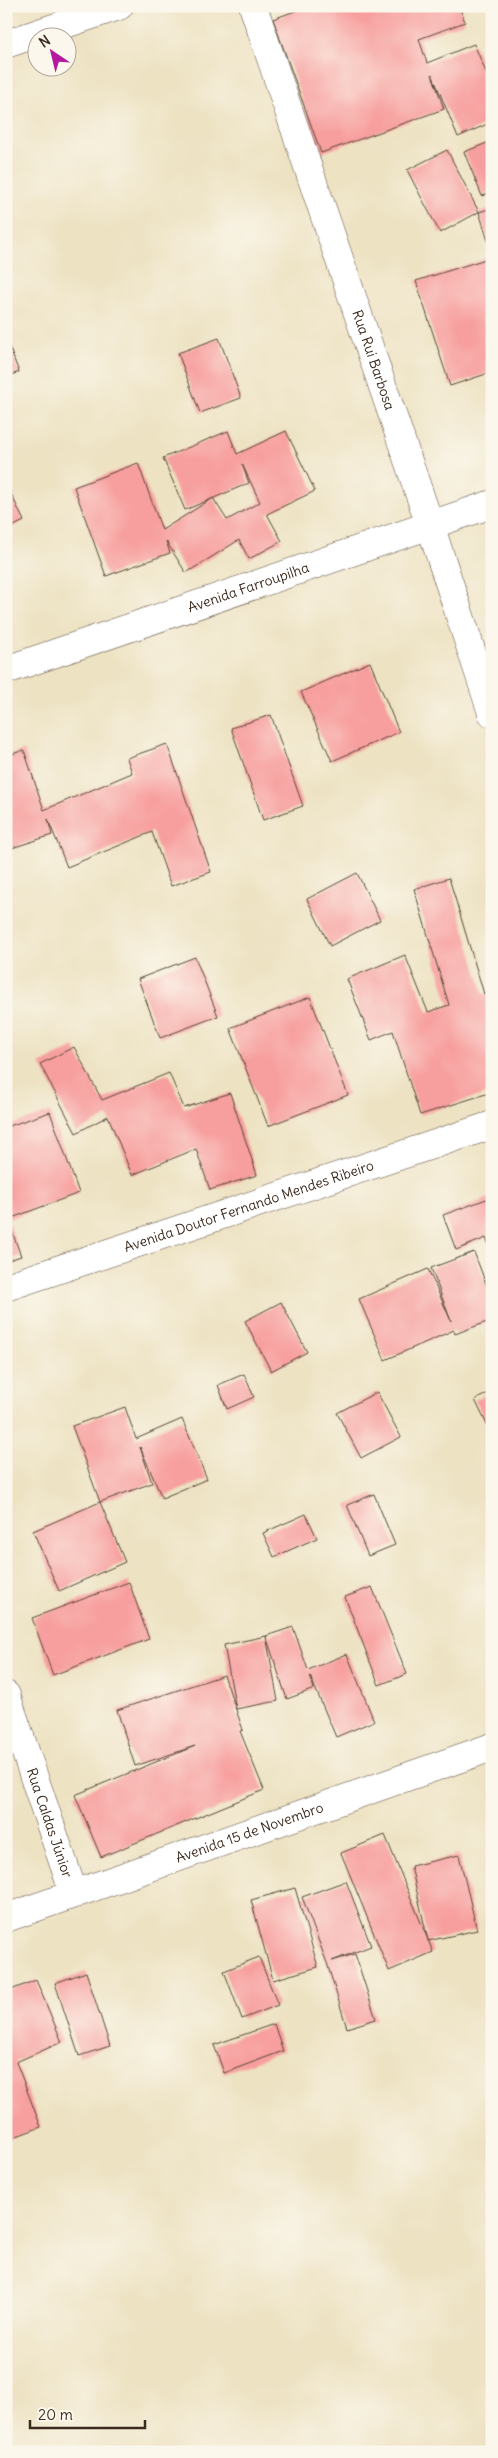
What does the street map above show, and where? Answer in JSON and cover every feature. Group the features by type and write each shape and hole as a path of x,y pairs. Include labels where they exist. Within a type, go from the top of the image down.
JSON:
{"street":[{"path":"6,44 120,6"},
{"name":"Rua Rui Barbosa","path":"253,6 492,713"},
{"name":"Avenida Farroupilha","path":"6,670 492,504"},
{"name":"Avenida Doutor Fernando Mendes Ribeiro","path":"6,1287 492,1125"},
{"name":"Rua Caldas Júnior","path":"6,1695 74,1894"},
{"name":"Avenida 15 de Novembro","path":"6,1918 492,1747"}],"building":[{"path":"309,6 459,6 465,22 419,39 427,63 474,44 492,86 492,122 458,137 432,74 444,109 321,153 273,19"},
{"path":"492,141 492,192 482,196 464,152"},
{"path":"447,150 479,212 440,233 407,170"},
{"path":"492,208 492,250 491,250 479,212"},
{"path":"492,257 492,372 450,386 416,281"},
{"path":"219,338 241,398 200,413 178,353"},
{"path":"6,339 19,372 6,377"},
{"path":"228,431 237,454 286,431 315,491 267,514 282,541 249,559 239,540 186,573 166,541 170,553 106,576 74,487 138,463 162,530 211,499 185,510 163,458","holes":["242,464 260,502 227,520 213,498 249,483"]},
{"path":"6,483 24,521 6,530"},
{"path":"370,662 399,732 332,761 301,692"},
{"path":"271,715 303,806 263,820 231,728"},
{"path":"167,744 211,872 171,886 152,832 67,867 48,819 52,835 9,849 6,840 6,756 24,750 44,810 132,773 127,758"},
{"path":"357,873 380,920 330,946 307,899"},
{"path":"449,878 484,994 492,991 492,1092 420,1115 393,1031 371,1040 347,979 405,955 428,1012 449,1005 414,889"},
{"path":"195,957 218,1016 160,1038 138,979"},
{"path":"310,997 348,1095 268,1126 230,1028"},
{"path":"74,1047 102,1100 169,1073 184,1108 230,1093 257,1175 210,1190 196,1149 132,1175 108,1116 76,1133 40,1064"},
{"path":"50,1112 79,1193 9,1219 6,1211 6,1127"},
{"path":"492,1197 492,1253 486,1238 456,1250 443,1215"},
{"path":"6,1215 21,1256 6,1261"},
{"path":"474,1252 492,1300 492,1320 455,1334 454,1330 385,1360 359,1299 428,1269 451,1321 431,1268"},
{"path":"281,1302 307,1352 271,1371 245,1321"},
{"path":"244,1374 254,1397 227,1409 218,1385"},
{"path":"492,1391 492,1435 475,1400"},
{"path":"377,1392 401,1437 361,1458 337,1413"},
{"path":"125,1407 136,1439 182,1419 207,1479 162,1498 140,1447 152,1483 100,1502 72,1426"},
{"path":"374,1494 395,1545 368,1556 347,1505"},
{"path":"100,1502 125,1562 59,1591 33,1531"},
{"path":"306,1514 317,1538 274,1557 263,1533"},
{"path":"129,1582 149,1639 53,1675 32,1618"},
{"path":"372,1587 407,1674 379,1685 345,1597"},
{"path":"293,1627 308,1670 347,1654 374,1721 336,1737 310,1676 314,1689 287,1699 266,1636"},
{"path":"266,1636 278,1701 236,1709 224,1645"},
{"path":"224,1675 243,1730 240,1731 264,1790 101,1857 75,1795 195,1746 135,1766 117,1710"},
{"path":"385,1835 433,1952 389,1971 341,1853"},
{"path":"459,1855 477,1930 428,1941 411,1866"},
{"path":"346,1881 371,1946 332,1961 355,1954 376,2019 347,2028 327,1963 302,1897"},
{"path":"295,1888 318,1967 273,1980 251,1900"},
{"path":"259,1957 278,2005 242,2019 224,1971"},
{"path":"86,1972 110,2046 79,2056 55,1983"},
{"path":"36,1980 62,2042 16,2062 41,2127 6,2140 6,1992"},
{"path":"274,2024 283,2051 224,2073 214,2045"}]}
